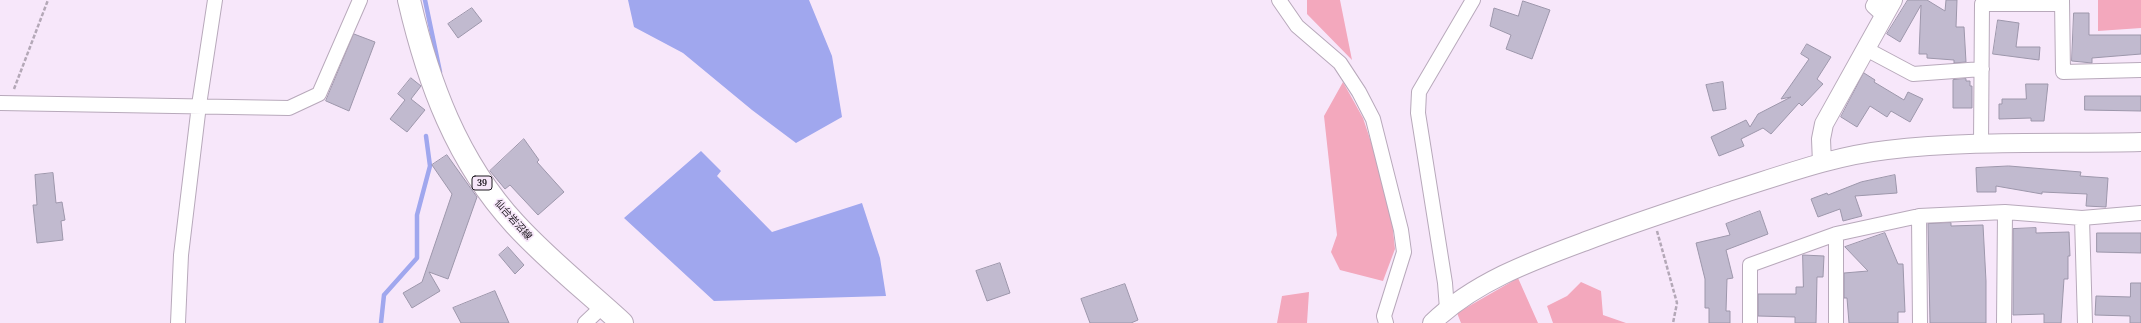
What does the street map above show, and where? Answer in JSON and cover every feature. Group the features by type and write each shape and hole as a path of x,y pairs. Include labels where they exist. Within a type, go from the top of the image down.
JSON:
{"main road":[{"name":"仙台岩沼線","path":"409,0 420,48 433,89 461,150 483,185 515,224 539,249 622,323"}],"street":[{"path":"178,323 181,255 199,105 215,0"},
{"path":"4,103 199,105 224,108 289,108 319,94 360,0"},
{"path":"1279,0 1297,26 1340,63 1373,120 1401,230 1404,252 1384,316 1386,323"},
{"path":"1447,308 1445,283 1418,113 1419,92 1473,0"},
{"path":"1876,0 1873,6 1884,16"},
{"path":"1822,162 1820,139 1824,124 1893,0"},
{"path":"1981,144 1982,2 2062,2 2063,72 2141,70"},
{"path":"1866,49 1913,74 1982,69"},
{"path":"1432,323 1447,308 1467,294 1536,259 1653,217 1822,162 1884,150 1942,144 2141,142"},
{"path":"2004,323 2006,212"},
{"path":"1750,323 1750,265 1836,234 1919,216 2006,212 2082,218 2141,213"},
{"path":"1919,216 1920,323"},
{"path":"2082,218 2085,323"},
{"path":"1836,234 1836,323"},
{"path":"584,323 604,306"}],"path":[{"path":"4,103 48,0"},
{"path":"1653,217 1676,303 1673,323"}],"shaded area":[{"path":"1307,0 1340,0 1352,60 1307,14"},
{"path":"2098,0 2141,0 2141,28 2098,31"},
{"path":"1343,82 1363,118 1378,163 1392,221 1395,249 1383,281 1340,270 1331,252 1337,235 1324,116"},
{"path":"1518,278 1538,323 1461,323 1457,313"},
{"path":"1581,282 1601,291 1603,315 1626,323 1553,323 1547,306 1567,296"},
{"path":"1309,292 1307,323 1277,323 1282,296"}],"water":[{"path":"628,0 809,0 832,56 842,117 796,143 752,110 683,53 634,27"},
{"path":"701,151 721,171 717,176 772,232 862,203 880,258 886,296 714,301 624,218"}],"building":[{"path":"1908,0 1927,0 1945,11 1946,0 1957,0 1956,27 1964,27 1966,62 1954,63 1954,60 1927,58 1927,54 1919,54 1921,5 1900,42 1887,34"},
{"path":"1523,1 1550,10 1532,59 1506,49 1511,35 1490,26 1494,8 1518,16"},
{"path":"472,8 482,21 458,38 448,24"},
{"path":"2074,13 2089,13 2089,35 2141,35 2141,54 2092,58 2092,63 2072,61"},
{"path":"1998,20 2019,23 2016,47 2040,47 2039,60 1993,54"},
{"path":"354,34 375,42 349,111 326,101"},
{"path":"1807,44 1831,57 1817,79 1823,84 1802,106 1799,103 1771,134 1763,128 1741,139 1744,146 1719,156 1711,137 1746,120 1750,127 1758,114 1791,97 1781,99 1809,59 1801,54"},
{"path":"1864,73 1875,80 1874,82 1904,100 1908,92 1923,99 1910,122 1891,111 1887,117 1870,106 1857,127 1841,117"},
{"path":"411,78 421,86 411,99 425,110 407,132 390,119 405,100 398,94"},
{"path":"1966,79 1966,81 1970,81 1970,86 1972,86 1972,108 1953,108 1953,80"},
{"path":"1723,82 1726,109 1713,111 1706,85"},
{"path":"2026,84 2048,84 2044,121 2031,121 2031,118 1999,119 1999,104 2002,104 2002,99 2026,99"},
{"path":"2085,96 2141,96 2141,111 2085,110"},
{"path":"524,139 539,160 537,162 564,192 538,215 510,185 505,189 490,171"},
{"path":"447,155 477,197 448,279 429,272 440,291 412,308 403,293 422,282 452,194 432,165"},
{"path":"2009,166 2081,172 2080,176 2108,178 2106,207 2086,206 2087,194 2042,192 2042,194 1996,186 1996,192 1977,192 1976,168"},
{"path":"53,173 56,203 62,202 65,220 61,221 63,240 37,243 33,205 37,205 35,175"},
{"path":"1895,175 1897,193 1855,196 1862,216 1843,221 1840,209 1818,217 1811,199 1827,193 1828,195 1861,182"},
{"path":"1760,211 1768,234 1726,250 1733,278 1727,279 1726,311 1730,311 1730,323 1709,323 1709,308 1705,308 1705,279 1696,243 1730,235 1726,224"},
{"path":"1951,223 1951,226 1983,225 1986,281 1986,323 1930,323 1928,224"},
{"path":"2036,228 2036,233 2069,232 2070,256 2068,256 2068,279 2064,279 2061,323 2044,323 2044,314 2013,315 2013,229"},
{"path":"1885,233 1898,264 1903,264 1905,312 1898,312 1898,323 1849,323 1847,298 1844,298 1844,273 1868,271 1845,247"},
{"path":"2097,233 2141,233 2141,253 2097,252"},
{"path":"508,247 524,265 515,274 499,255"},
{"path":"1803,255 1824,256 1823,277 1817,277 1816,323 1795,323 1795,317 1758,316 1758,294 1796,294 1796,287 1803,287"},
{"path":"1000,263 1010,293 987,301 976,271"},
{"path":"2131,283 2141,283 2141,323 2130,323 2130,316 2095,315 2096,296 2130,297"},
{"path":"1125,284 1138,320 1131,323 1090,323 1081,299"},
{"path":"495,291 509,323 461,323 453,308"}],"waterway":[{"path":"425,0 440,72"},
{"path":"381,323 384,295 417,258 417,215 430,166 426,136"}]}
